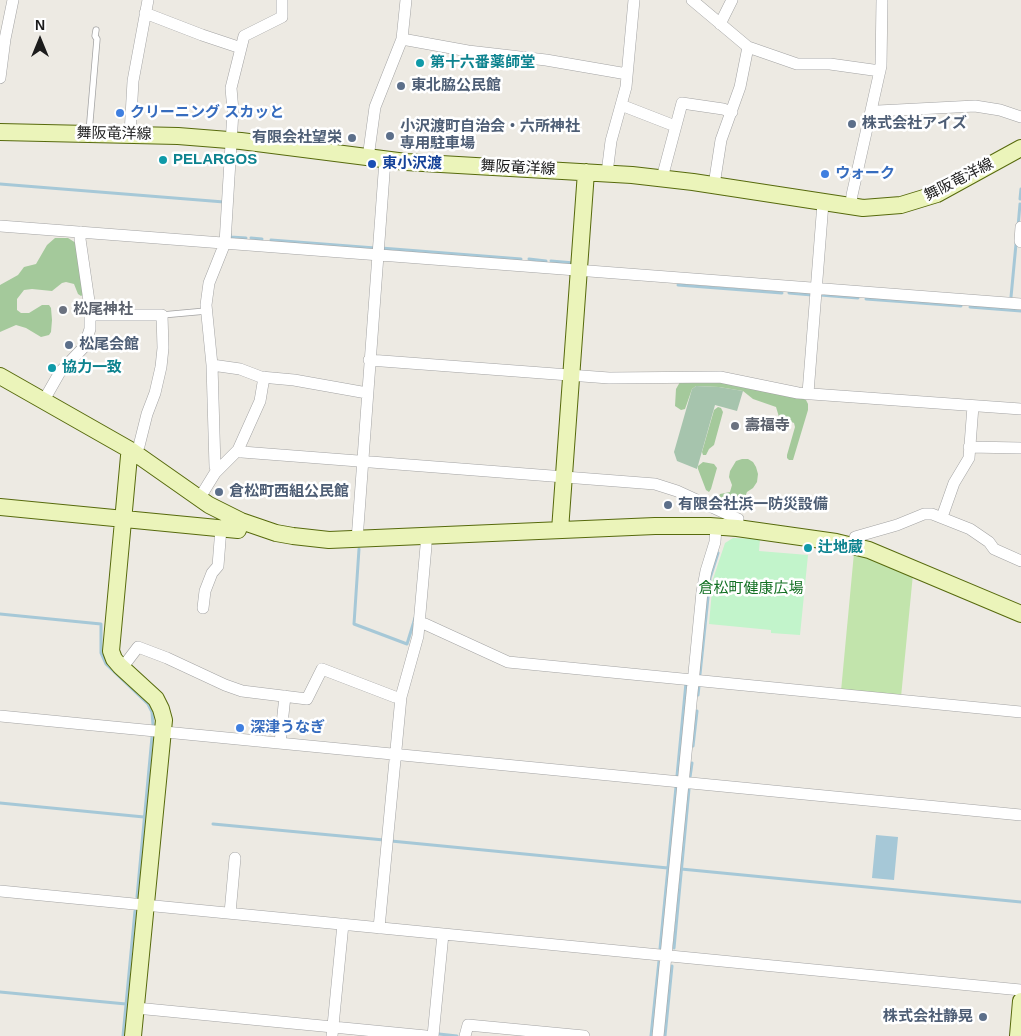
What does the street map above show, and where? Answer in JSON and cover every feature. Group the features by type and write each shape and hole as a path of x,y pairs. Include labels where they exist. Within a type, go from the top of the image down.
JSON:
{"street":[{"path":"0,78 13,0"},
{"path":"130,134 133,81 148,0"},
{"path":"218,470 215,467 212,365 206,294 225,243 232,140 233,111 231,88 244,36 282,18 282,0"},
{"path":"368,158 374,107 402,40 406,0"},
{"path":"607,173 611,141 627,74 634,0"},
{"path":"692,0 748,47 797,64 830,64 880,71"},
{"path":"720,24 732,0"},
{"path":"850,206 880,71 882,0"},
{"path":"145,13 202,36 241,48"},
{"path":"402,40 468,51 546,60 627,74"},
{"path":"714,185 721,140 740,87 748,47"},
{"path":"662,178 682,103 732,112"},
{"path":"621,105 675,126"},
{"path":"871,110 975,106 1000,110 1021,117"},
{"name":"舞阪竜洋線","path":"0,132 130,134 232,140 385,160 662,178 850,206 882,207 919,201 954,186 1021,148"},
{"path":"357,540 385,160"},
{"path":"560,530 586,172"},
{"path":"808,393 824,202"},
{"path":"0,226 1021,304"},
{"path":"1021,227 1021,242"},
{"path":"44,400 60,372 86,343 90,329 91,315 80,239 81,232"},
{"path":"91,315 162,315 163,348 155,393 147,414 139,446 129,456 110,642 114,659 156,699 164,720 134,1036"},
{"path":"369,360 609,378 720,377 808,393 1021,409"},
{"path":"212,365 232,367 264,377 294,380 367,393"},
{"path":"0,376 134,452 198,499 241,521 276,533 329,540 357,540 665,526 737,528 853,545 885,556 1021,614"},
{"path":"198,499 218,470 238,450 258,406 264,377"},
{"path":"942,517 954,483 969,458 972,406"},
{"path":"969,447 1021,448"},
{"path":"238,450 242,452 362,462 644,483 666,487 738,519 737,528"},
{"path":"0,507 238,530 241,521"},
{"path":"853,545 855,537 897,525 924,514 932,514 970,529 989,542 994,549 1021,561"},
{"path":"658,1036 703,581 715,542 716,526"},
{"path":"203,608 205,591 212,574 218,566 221,528"},
{"path":"379,928 401,697 418,636 426,536"},
{"path":"419,623 508,662 1021,712"},
{"path":"122,668 138,647 233,688 250,692 307,699 322,669 396,697 401,697"},
{"path":"280,743 285,696"},
{"path":"0,716 1021,815"},
{"path":"230,913 235,858"},
{"path":"0,891 1021,990"},
{"path":"332,1031 343,924"},
{"path":"434,1036 443,934"},
{"path":"1018,1036 1021,1001"},
{"path":"136,1008 332,1031 426,1036"},
{"path":"465,1036 468,1025 584,1036"}],"lane":[{"path":"89,134 97,39 95,36 96,30"},
{"path":"162,315 206,311"}],"green space":[{"path":"55,238 68,238 76,243 84,294 81,296 78,294 74,284 66,282 52,291 24,290 17,299 17,310 21,313 29,313 42,305 49,305 52,320 51,332 49,335 41,337 26,328 16,325 0,332 0,285 18,275 24,267 36,264 47,245"},
{"path":"720,381 806,400 808,410 793,460 789,460 787,455 795,427 794,423 779,417 776,407 753,399 743,391 696,386 692,389 685,409 681,410 675,406 676,389 680,382"},
{"path":"696,386 743,391 737,411 715,405 697,469 677,461 674,452 692,389"},
{"path":"718,407 723,412 714,445 706,455 703,455 702,452 714,410"},
{"path":"748,459 753,462 758,474 757,482 747,492 739,511 736,512 719,505 717,500 720,494 730,492 732,485 729,477 730,471 736,461"},
{"path":"703,462 714,464 717,468 709,492 706,490 698,469 698,466"},
{"name":"倉松町健康広場","path":"733,538 760,539 759,551 808,555 800,635 709,624 713,579 725,543"},
{"path":"854,553 913,574 901,697 841,691"}],"water":[{"path":"876,835 898,837 894,880 872,878"}],"waterway":[{"path":"0,184 224,202"},
{"path":"1020,199 1021,189"},
{"path":"1018,227 1020,204"},
{"path":"230,234 230,237 246,238"},
{"path":"251,238 262,239"},
{"path":"271,240 375,248"},
{"path":"1011,297 1016,244"},
{"path":"381,248 521,259"},
{"path":"529,259 546,261"},
{"path":"551,261 574,263"},
{"path":"678,285 782,293"},
{"path":"789,293 812,295"},
{"path":"820,295 858,298"},
{"path":"866,299 961,306"},
{"path":"970,307 1021,311"},
{"path":"359,549 354,624 407,644 415,618"},
{"path":"700,674 710,578 718,553"},
{"path":"0,614 101,624 101,653 106,664 148,704 152,712 153,725"},
{"path":"677,776 686,683"},
{"path":"698,695 699,686"},
{"path":"693,746 697,711"},
{"path":"137,897 152,737"},
{"path":"690,777 692,763"},
{"path":"660,949 676,787"},
{"path":"674,948 689,789"},
{"path":"0,803 144,817"},
{"path":"213,824 384,840"},
{"path":"391,841 668,868"},
{"path":"681,869 1021,902"},
{"path":"123,1036 135,911"},
{"path":"651,1036 659,961"},
{"path":"665,1036 672,966"},
{"path":"0,992 126,1004"},
{"path":"439,1034 457,1036"}],"place":[{"name":"第十六番薬師堂","path":"420,63"},
{"name":"東北脇公民館","path":"401,86"},
{"name":"クリーニング スカッと","path":"120,113"},
{"name":"株式会社アイズ","path":"852,124"},
{"name":"小沢渡町自治会・六所神社 専用駐車場","path":"390,136"},
{"name":"有限会社望栄","path":"352,138"},
{"name":"PELARGOS","path":"163,160"},
{"name":"東小沢渡","path":"372,164"},
{"name":"ウォーク","path":"825,174"},
{"name":"松尾神社","path":"63,310"},
{"name":"松尾会館","path":"69,345"},
{"name":"協力一致","path":"52,368"},
{"name":"壽福寺","path":"735,426"},
{"name":"倉松町西組公民館","path":"219,492"},
{"name":"有限会社浜一防災設備","path":"668,505"},
{"name":"辻地蔵","path":"808,548"},
{"name":"深津うなぎ","path":"240,728"},
{"name":"株式会社静晃","path":"983,1017"}]}
